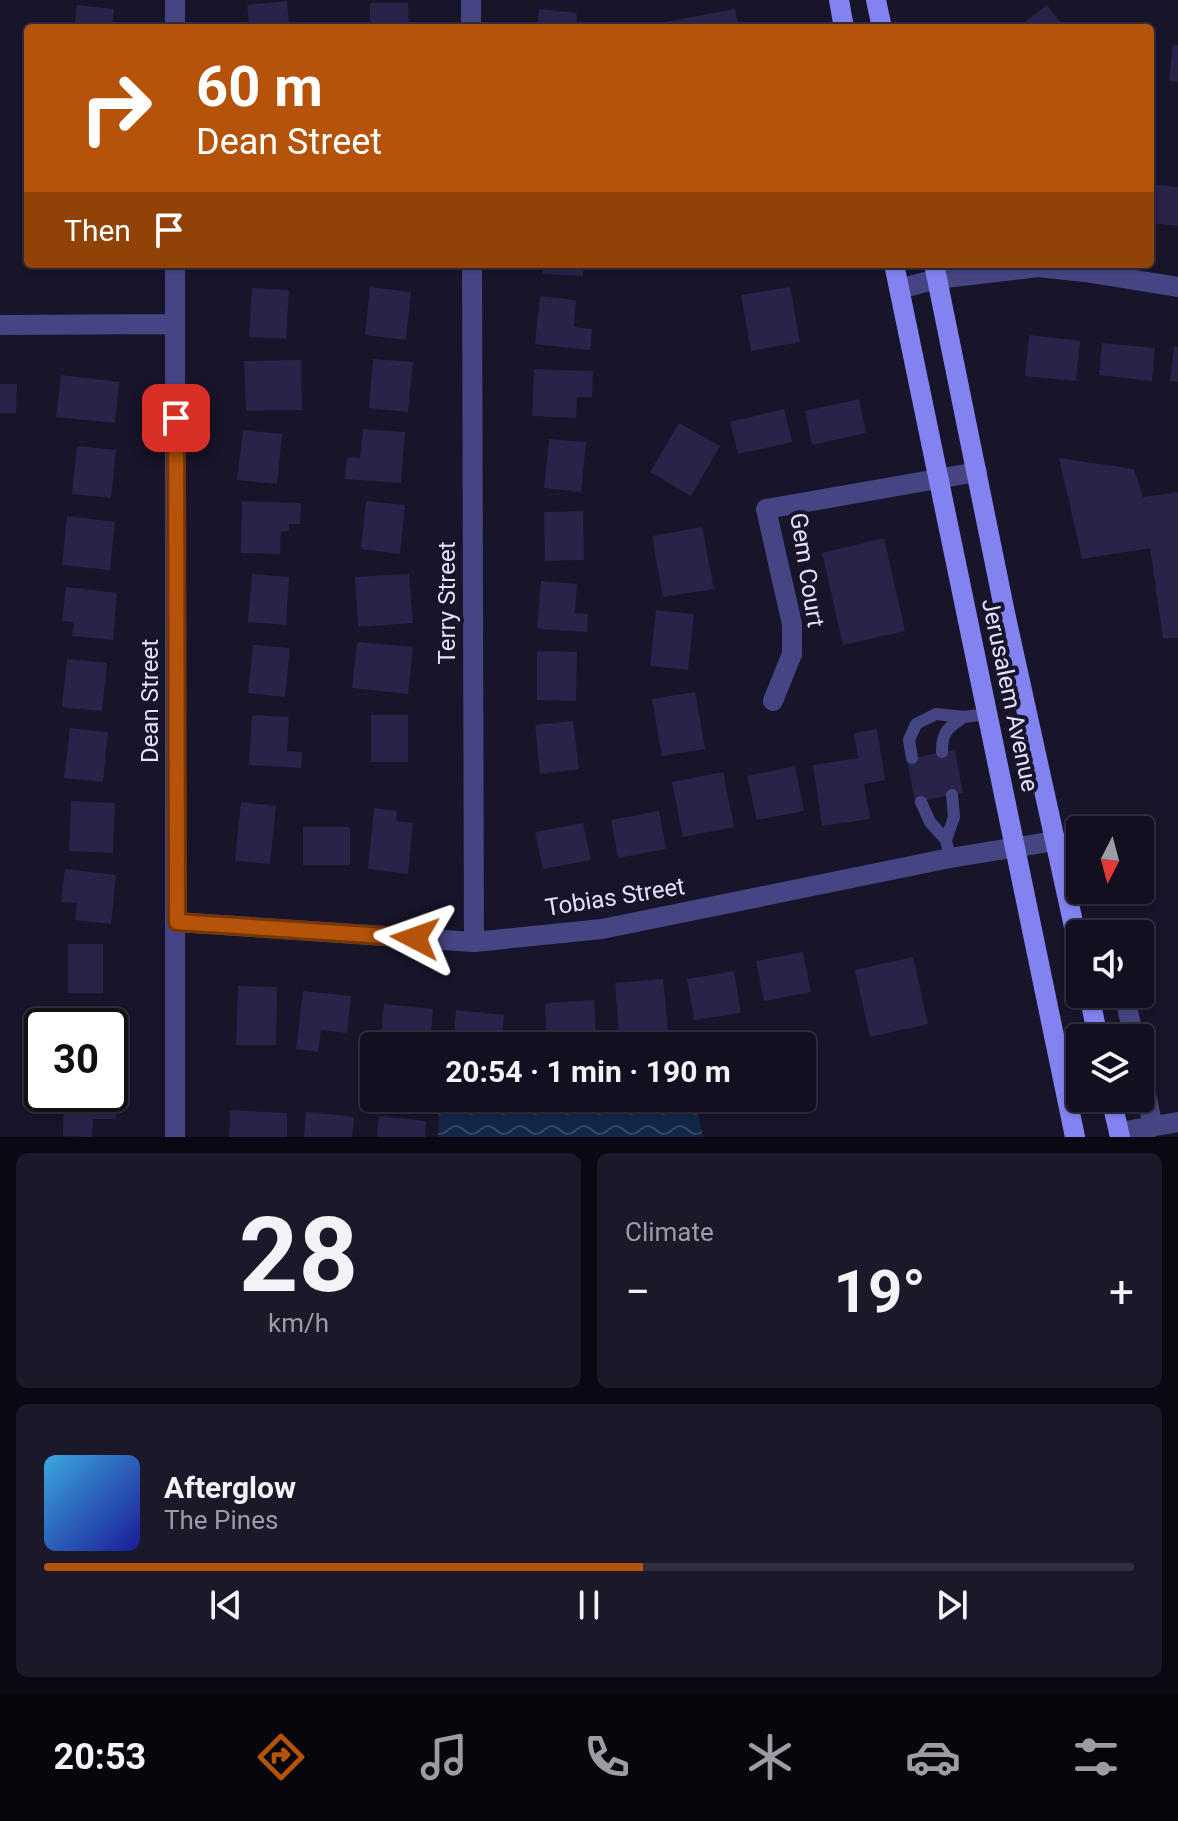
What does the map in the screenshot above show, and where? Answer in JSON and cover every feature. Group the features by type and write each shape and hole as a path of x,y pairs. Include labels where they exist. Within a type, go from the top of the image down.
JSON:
{"main road":[{"path":"839,0 843,24"},
{"path":"876,0 881,24"},
{"name":"Jerusalem Avenue","path":"895,268 1075,1137"},
{"name":"Jerusalem Avenue","path":"936,271 1005,613 1072,920"},
{"path":"1114,1112 1119,1135"}],"street":[{"path":"175,0 175,24"},
{"path":"471,0 471,24"},
{"name":"Dean Street","path":"175,268 175,1137"},
{"name":"Terry Street","path":"472,268 474,942"},
{"path":"899,289 936,271 1012,268"},
{"path":"1047,268 1178,287"},
{"path":"0,325 175,324"},
{"name":"Gem Court","path":"773,701 792,654 792,624 766,509 977,472"},
{"name":"Tobias Street","path":"177,922 474,942 602,929 948,849 1015,848 1055,841"},
{"path":"1150,1112 1153,1127"},
{"path":"1119,1135 1178,1122"}],"lane":[{"path":"912,758 909,740 916,724 936,714 964,717 987,714"},
{"path":"942,752 942,739 949,727 964,717"},
{"path":"948,849 954,817 952,795"},
{"path":"921,802 948,849"}],"water":[{"path":"439,1112 698,1112 703,1137 438,1137"}],"building":[{"path":"287,1 289,24 249,24 247,5"},
{"path":"370,3 408,3 409,24 370,24"},
{"path":"77,5 114,9 112,24 75,24"},
{"path":"1047,5 1062,24 1022,24"},
{"path":"539,9 577,13 576,24 537,24"},
{"path":"735,9 738,24 655,24"},
{"path":"1173,45 1178,45 1178,82 1169,81"},
{"path":"1154,184 1178,187 1178,226 1154,223"},
{"path":"543,268 584,268 583,276 543,274"},
{"path":"370,287 411,292 406,340 365,335"},
{"path":"790,287 800,342 751,351 741,295"},
{"path":"252,288 289,290 286,339 249,337"},
{"path":"540,296 576,300 574,327 592,329 590,350 535,344"},
{"path":"1029,335 1080,341 1076,381 1025,376"},
{"path":"1102,343 1155,348 1152,381 1099,375"},
{"path":"1174,347 1178,347 1178,382 1170,381"},
{"path":"373,359 413,362 408,412 369,408"},
{"path":"301,360 302,410 246,411 244,361"},
{"path":"534,369 593,371 592,397 577,397 576,418 532,416"},
{"path":"61,375 119,382 115,423 56,417"},
{"path":"0,384 17,384 16,413 0,413"},
{"path":"859,399 866,433 812,445 805,411"},
{"path":"784,409 792,442 738,454 730,422"},
{"path":"679,423 720,446 691,496 650,472"},
{"path":"363,429 405,432 401,483 345,479 347,457 360,458"},
{"path":"243,430 282,434 277,484 237,480"},
{"path":"549,439 586,442 581,492 544,488"},
{"path":"77,446 116,450 111,498 72,494"},
{"path":"1059,458 1134,469 1143,497 1178,492 1178,638 1163,638 1150,548 1082,559"},
{"path":"242,501 301,503 300,524 289,524 289,531 281,531 280,554 241,553"},
{"path":"366,501 405,505 400,554 361,549"},
{"path":"583,511 584,560 545,561 544,512"},
{"path":"67,516 115,522 110,570 62,565"},
{"path":"702,527 714,589 663,597 652,536"},
{"path":"884,538 905,631 843,645 822,553"},
{"path":"252,574 289,577 286,625 248,622"},
{"path":"409,574 413,623 358,627 355,577"},
{"path":"541,581 577,584 575,613 588,614 587,632 537,629"},
{"path":"66,587 117,593 113,640 72,636 74,622 62,621"},
{"path":"656,610 694,614 688,670 650,666"},
{"path":"357,642 413,647 408,694 352,688"},
{"path":"253,645 290,648 285,697 248,693"},
{"path":"537,651 577,652 576,701 537,700"},
{"path":"67,659 107,663 102,711 62,707"},
{"path":"695,692 705,749 662,756 652,699"},
{"path":"252,715 289,717 287,751 302,752 301,768 249,765"},
{"path":"371,715 408,715 408,762 371,762"},
{"path":"573,721 579,769 540,774 535,725"},
{"path":"70,728 108,732 103,782 64,778"},
{"path":"877,729 885,780 864,784 870,819 822,826 813,765 858,758 854,733"},
{"path":"955,750 963,793 915,802 907,759"},
{"path":"795,766 804,811 757,820 747,776"},
{"path":"723,772 734,827 683,837 672,782"},
{"path":"71,801 115,803 113,853 69,851"},
{"path":"241,802 276,806 270,864 235,861"},
{"path":"374,808 397,811 396,821 413,823 408,874 368,869"},
{"path":"659,811 666,849 618,858 611,820"},
{"path":"583,823 591,860 543,869 535,832"},
{"path":"303,827 350,827 350,865 303,865"},
{"path":"65,869 116,875 111,924 75,920 77,903 61,902"},
{"path":"68,944 103,944 103,993 68,993"},
{"path":"803,952 811,992 764,1001 756,961"},
{"path":"913,957 928,1024 870,1037 855,970"},
{"path":"734,971 741,1013 694,1020 687,979"},
{"path":"663,979 668,1030 619,1032 615,983"},
{"path":"238,986 277,987 276,1045 236,1045"},
{"path":"303,991 351,996 347,1033 321,1030 318,1052 296,1049"},
{"path":"594,1000 596,1032 546,1032 545,1003"},
{"path":"384,1004 433,1009 431,1032 381,1032"},
{"path":"456,1010 504,1015 502,1032 454,1032"},
{"path":"230,1110 287,1113 287,1137 229,1137"},
{"path":"64,1112 116,1112 116,1119 93,1119 92,1137 63,1136"},
{"path":"306,1112 354,1117 352,1137 304,1137"},
{"path":"379,1116 426,1121 425,1137 377,1137"}],"route":[{"path":"176,418 177,922 415,938"}]}
